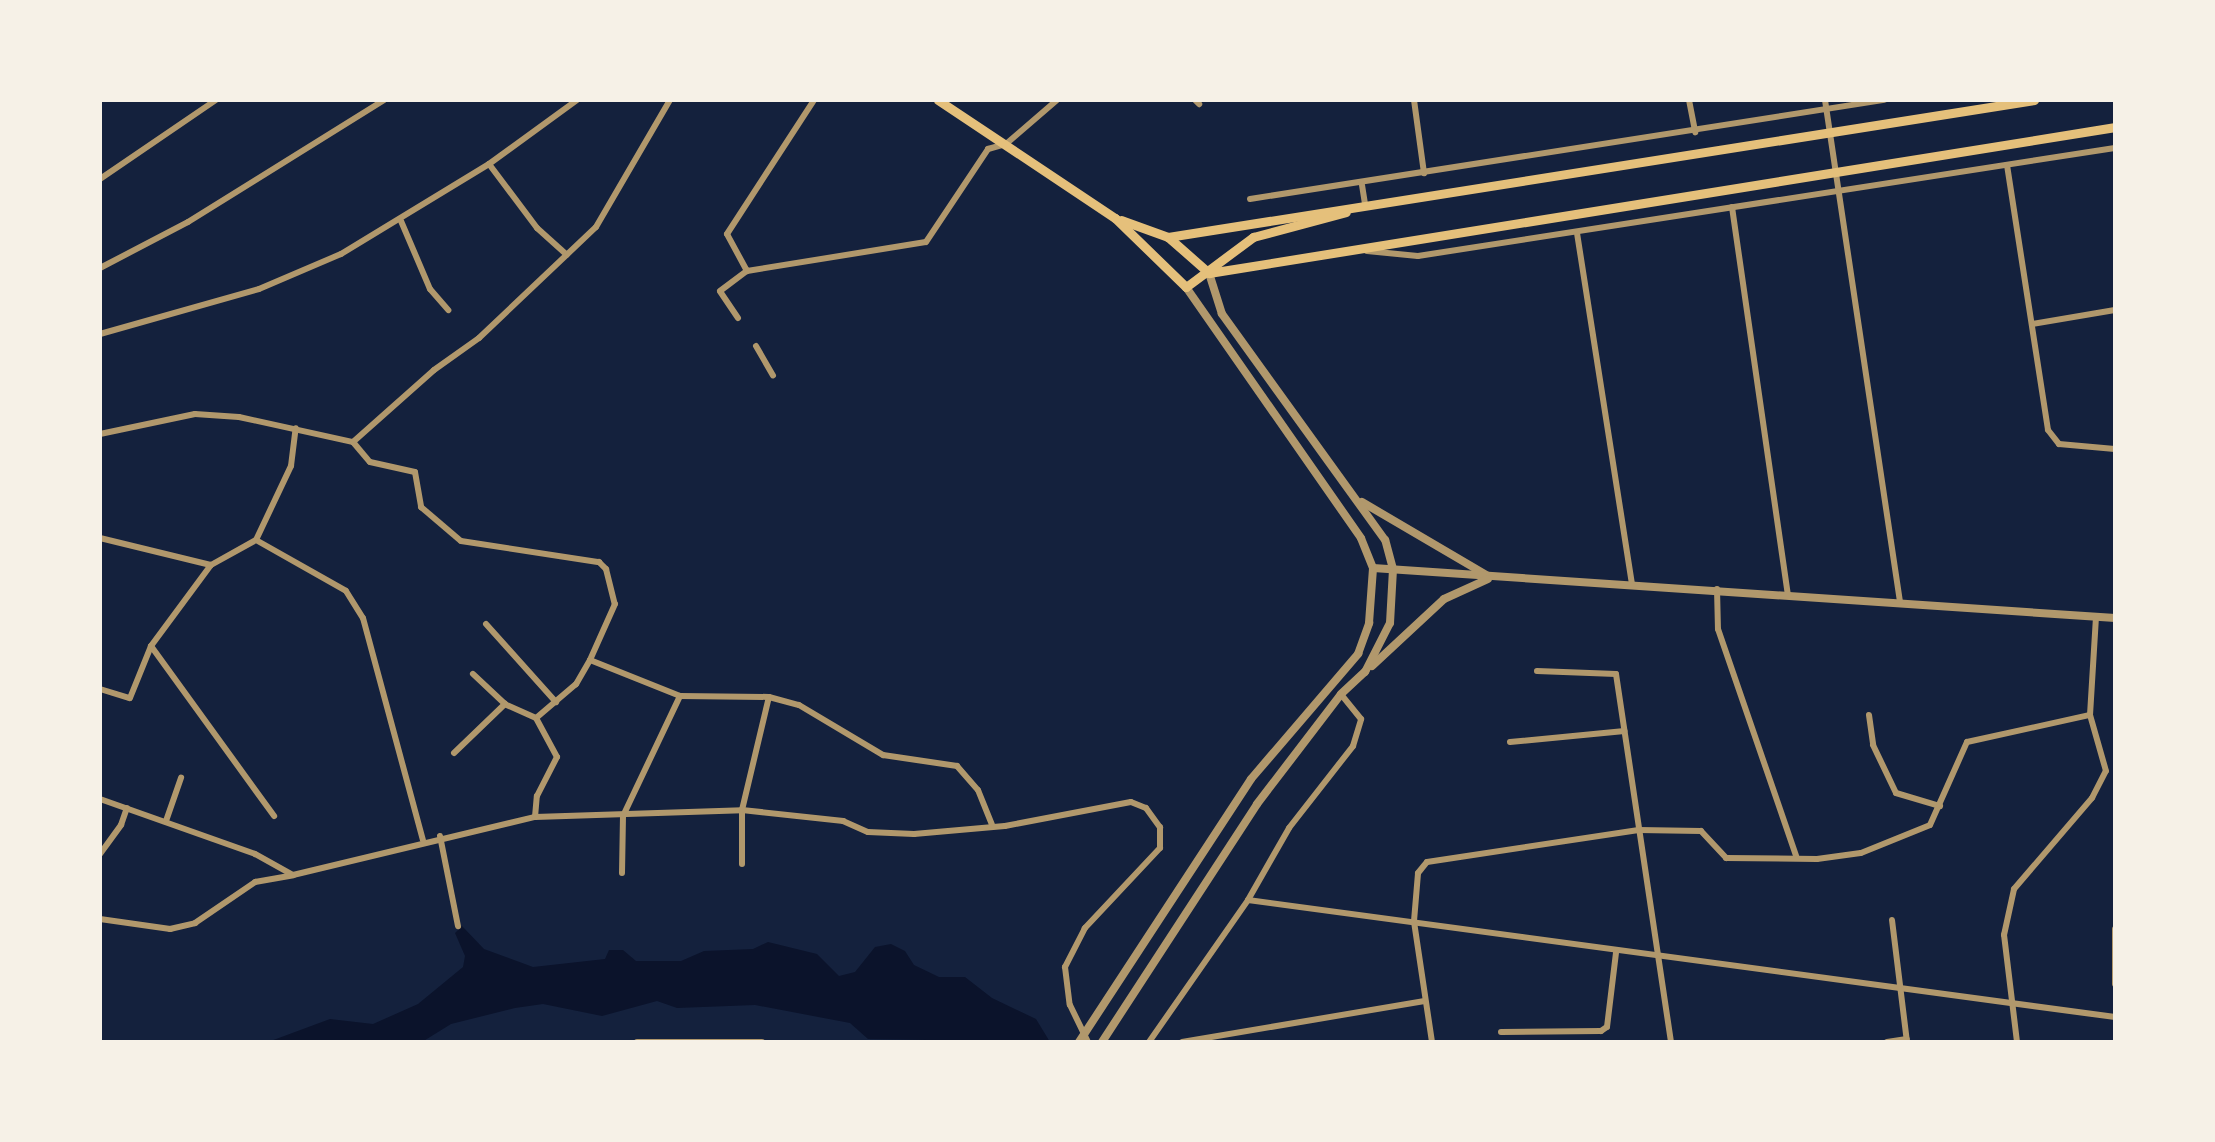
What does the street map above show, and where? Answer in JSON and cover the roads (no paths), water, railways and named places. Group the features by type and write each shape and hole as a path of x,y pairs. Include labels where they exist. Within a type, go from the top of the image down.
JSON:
{"main road":[{"path":"938,100 1115,218 1186,287 1209,273 1253,237 1365,205"},
{"path":"1168,237 1829,129 2034,100"},
{"path":"1209,273 1836,168 2115,127"},
{"path":"1115,218 1168,237 1209,273"}],"street":[{"path":"100,179 216,100"},
{"path":"100,268 188,222 384,100"},
{"path":"100,334 259,289 401,221 489,164 577,100"},
{"path":"353,442 479,338 596,227 670,100"},
{"path":"747,271 727,234 814,100"},
{"path":"738,318 720,291 747,271 914,248 936,231 988,149 1006,144 1057,100"},
{"path":"1414,100 1424,173"},
{"path":"1689,100 1695,132"},
{"path":"1825,100 1900,602"},
{"path":"1250,199 1362,185 1884,100"},
{"path":"1347,248 1418,256 2115,148"},
{"path":"489,164 537,228 567,255"},
{"path":"2007,165 2048,430 2059,444 2115,449"},
{"path":"1362,185 1365,205"},
{"path":"1732,207 1788,595"},
{"path":"401,221 430,289 448,310"},
{"path":"1577,233 1632,586"},
{"path":"1209,273 1222,314 1385,540 1393,569 1386,637 1365,672"},
{"path":"1079,1042 1251,779 1358,654 1369,623 1373,568 1345,513 1186,287"},
{"path":"2032,324 2115,310"},
{"path":"756,346 773,375"},
{"path":"100,434 195,414 296,428 353,442 370,462 415,472 421,507 461,541 599,562 606,569 615,604 590,660 556,702 536,718"},
{"path":"100,689 130,698 151,646 211,565 256,540 291,466 296,428"},
{"path":"1357,499 1423,542 1493,578"},
{"path":"100,538 211,565"},
{"path":"256,540 346,591 363,618 423,840"},
{"path":"1373,568 2115,618"},
{"path":"1102,1042 1257,804 1341,694 1444,599 1493,578"},
{"path":"1717,589 1718,629 1796,856"},
{"path":"2017,1042 2004,935 2014,889 2092,798 2106,771 2090,715 2096,617"},
{"path":"486,624 556,702"},
{"path":"151,646 274,816"},
{"path":"590,660 680,696 769,697 799,705 883,755 957,766 978,790 992,824"},
{"path":"1537,671 1616,674 1671,1042"},
{"path":"473,674 505,704 536,718 557,757 537,796 535,817"},
{"path":"1149,1042 1248,900 1289,828 1360,732 1361,719 1331,686"},
{"path":"622,873 623,816 680,696"},
{"path":"742,864 742,810 769,697"},
{"path":"454,753 505,704"},
{"path":"1869,715 1873,745 1896,793 1940,806"},
{"path":"1432,1042 1414,921 1418,873 1427,862 1639,830 1701,831 1726,858 1861,853 1930,825 1967,742 2090,715"},
{"path":"1510,742 1624,731"},
{"path":"2106,771 2115,776"},
{"path":"166,821 181,778"},
{"path":"100,799 255,854 293,875"},
{"path":"100,919 170,929 195,923 255,882 387,854 440,836 535,817 742,810 843,821 868,832 914,834 992,824 1005,826 1131,802 1146,808 1160,827 1160,848 1085,928 1065,967 1070,1005 1088,1042"},
{"path":"100,854 127,808"},
{"path":"440,836 458,926"},
{"path":"1248,900 1414,921 1658,959 2115,1017"},
{"path":"1887,1042 1907,1040 1892,920"},
{"path":"2115,929 2115,984"},
{"path":"1501,1032 1601,1031 1607,1027 1616,953"},
{"path":"1182,1042 1425,1001"},
{"path":"637,1042 762,1042"}],"water":[{"path":"462,926 484,949 533,967 605,959 609,950 623,950 636,961 681,961 704,951 753,949 768,942 817,954 839,976 855,972 875,947 891,944 905,951 914,965 939,977 965,977 992,998 1036,1019 1050,1042 868,1039 850,1023 755,1005 677,1008 657,1001 602,1016 543,1004 515,1008 451,1024 422,1042 268,1042 330,1019 373,1024 418,1004 463,967 465,956 455,933"}]}
